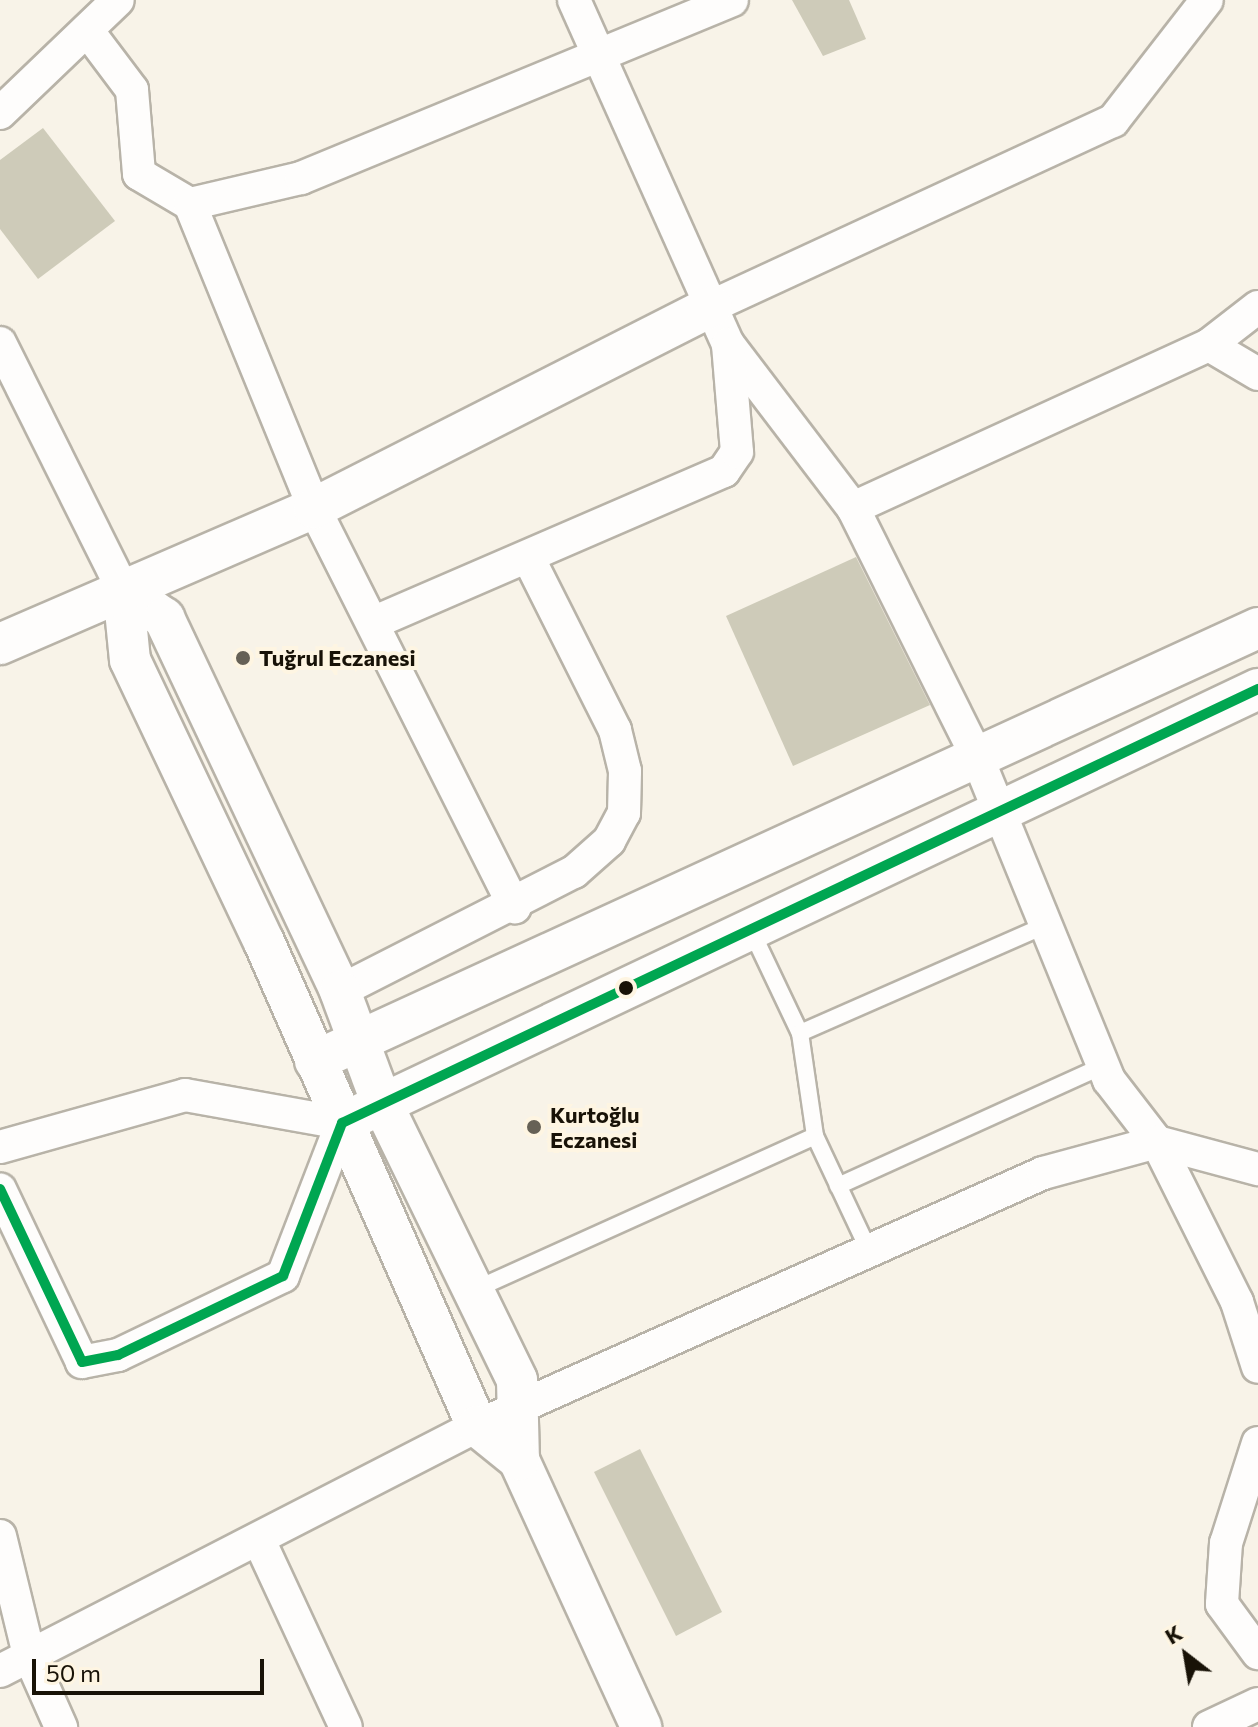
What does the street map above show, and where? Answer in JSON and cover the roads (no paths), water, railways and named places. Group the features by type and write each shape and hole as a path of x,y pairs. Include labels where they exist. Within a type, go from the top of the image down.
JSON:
{"street":[{"path":"0,113 118,0"},
{"path":"574,0 728,344 853,508 978,759 997,813 1103,1066 1157,1142 1237,1302 1258,1367"},
{"path":"190,204 301,178 732,0"},
{"path":"0,644 314,508 712,306 1113,121 1207,0"},
{"path":"87,30 132,90 139,174 190,204 314,508 375,622 515,907"},
{"path":"853,508 1209,345 1258,307"},
{"path":"0,343 123,590 130,660 315,1061 477,1426 519,1460"},
{"path":"375,622 529,559 724,471 737,452 728,344"},
{"path":"1209,345 1258,374"},
{"path":"340,991 515,907 574,872 609,841 624,813 625,771 615,730 529,559"},
{"path":"123,590 164,618 340,991 381,1101 517,1380 519,1460 641,1727"},
{"path":"315,1061 360,1043 1258,628"},
{"path":"0,1189 82,1362 106,1357 283,1276 342,1123 381,1101 1258,689"},
{"path":"0,1147 185,1095 342,1123"},
{"path":"0,1671 477,1426 1043,1173 1157,1142 1258,1169"},
{"path":"1258,1443 1226,1543 1222,1604 1258,1653"},
{"path":"0,1536 29,1655 61,1727"},
{"path":"259,1540 346,1727"},
{"path":"1209,1727 1258,1704"}],"lane":[{"path":"800,1033 1044,926"},
{"path":"751,928 800,1033 815,1136 869,1251"},
{"path":"838,1186 1103,1066"},
{"path":"474,1290 815,1136"}],"place":[{"name":"Tuğrul Eczanesi","path":"243,658"},
{"name":"Kurtoğlu Eczanesi","path":"534,1127"}]}
